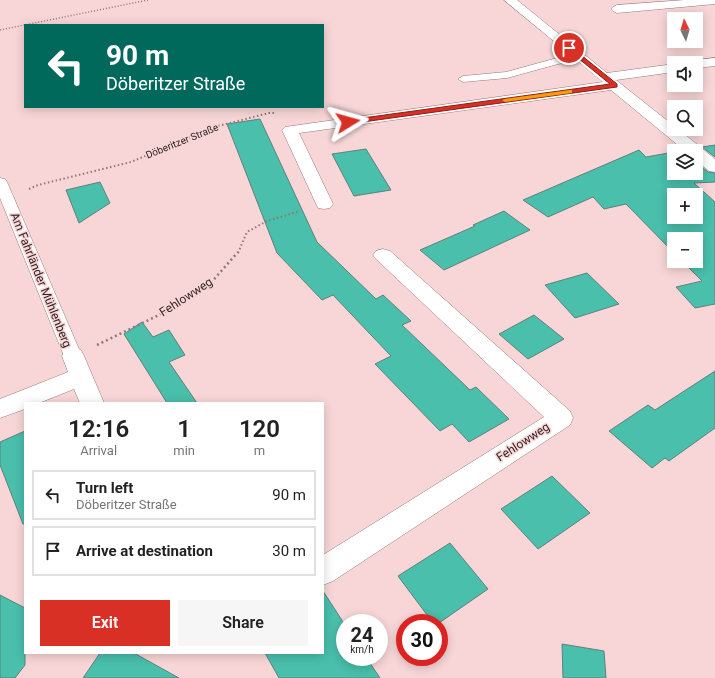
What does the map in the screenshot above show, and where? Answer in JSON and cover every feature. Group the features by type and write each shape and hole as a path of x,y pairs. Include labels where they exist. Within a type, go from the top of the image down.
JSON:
{"street":[{"path":"510,0 687,144"},
{"path":"617,9 715,1"},
{"path":"703,63 715,62"},
{"path":"324,204 290,130 610,81 667,69"},
{"path":"703,157 715,167"},
{"name":"Fehlowweg","path":"324,570 561,418 383,255"},
{"path":"0,409 77,367 92,402"}],"lane":[{"path":"463,79 507,75 557,61 581,57"},
{"name":"Am Fahrländer Mühlenberg","path":"0,182 77,367"}],"path":[{"path":"30,24 148,0"},
{"path":"0,30 24,25"},
{"name":"Döberitzer Straße","path":"10,205 27,190 38,185 131,162 214,126 269,113 277,113"},
{"name":"Fehlowweg","path":"77,367 208,285 237,255 247,232 268,221 324,204"}],"building":[{"path":"260,119 317,242 376,299 383,295 411,321 402,325 470,390 476,387 509,419 469,442 452,424 440,431 375,364 391,356 333,295 322,300 277,253 227,124"},
{"path":"715,145 715,157 703,148"},
{"path":"366,149 391,190 354,196 332,154"},
{"path":"639,150 646,157 667,153 667,180 703,180 703,168 708,172 715,173 715,182 694,183 700,188 667,188 667,224 703,224 703,191 715,202 715,304 695,308 676,287 702,281 689,268 703,268 703,232 667,232 667,246 626,204 604,209 593,197 548,217 523,200"},
{"path":"100,182 110,203 79,223 66,190"},
{"path":"504,211 530,230 444,270 420,250 475,226 473,225"},
{"path":"587,273 619,304 575,318 545,285"},
{"path":"534,315 564,339 528,359 499,334"},
{"path":"142,322 153,337 169,330 185,355 169,362 196,402 166,402 124,334"},
{"path":"715,371 715,428 669,461 665,458 652,468 609,431 648,405 655,410"},
{"path":"24,431 24,524 0,465 0,442"},
{"path":"552,476 590,513 538,549 501,509"},
{"path":"450,543 488,589 448,617 448,614 426,614 398,576"},
{"path":"324,593 338,614 336,614 336,666 372,666 380,678 279,678 266,654 324,654"},
{"path":"0,595 24,607 25,665 15,678 0,678"},
{"path":"562,644 604,651 606,678 563,678"},
{"path":"99,654 136,654 179,678 83,678"}],"slow traffic":[{"path":"505,100 570,92"}],"route":[{"path":"348,122 615,85 569,48"}]}
